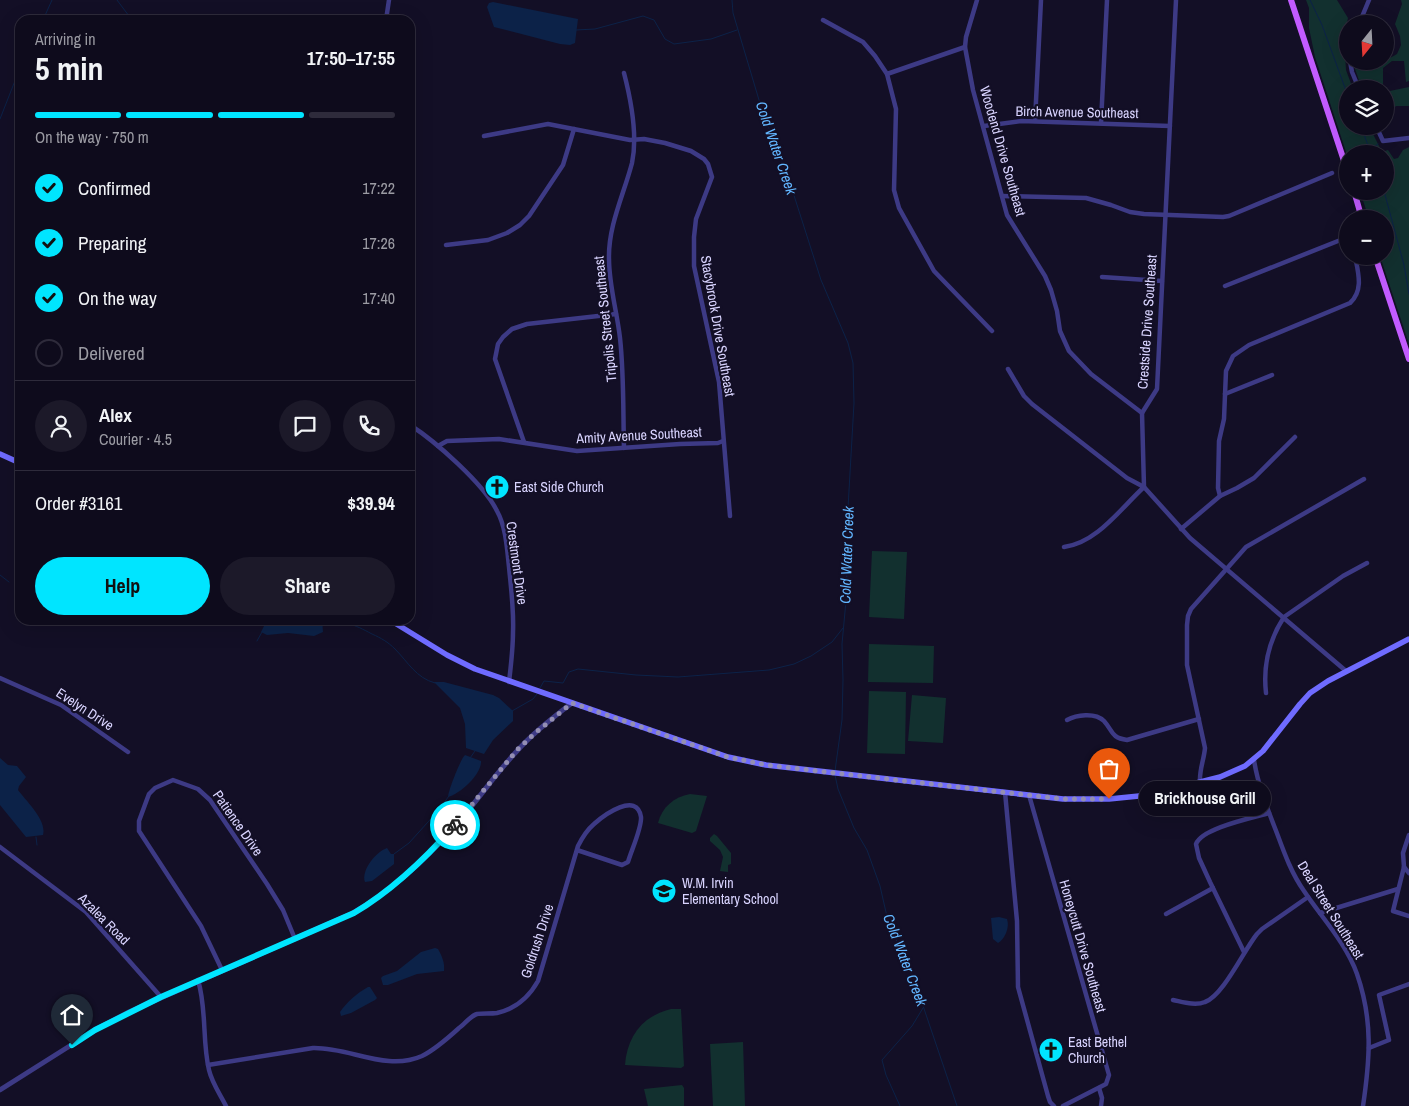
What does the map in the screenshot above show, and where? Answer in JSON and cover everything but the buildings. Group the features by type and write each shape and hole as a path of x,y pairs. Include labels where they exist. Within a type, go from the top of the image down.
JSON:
{"main road":[{"path":"1291,0 1339,145"},
{"path":"1377,265 1409,359"},
{"path":"0,454 15,461"},
{"path":"398,625 461,663 509,682 728,757 766,765 828,773 1062,799 1116,799 1157,794 1236,771 1254,760 1305,698 1317,688 1409,639"}],"street":[{"path":"387,15 389,0"},
{"name":"Woodend Drive Southeast","path":"978,0 966,37 965,47 973,90 1010,221 1036,260 1051,290 1060,331 1069,351 1091,374 1142,413"},
{"path":"1035,122 1041,0"},
{"path":"1101,124 1107,0"},
{"name":"Crestside Drive Southeast","path":"1142,413 1157,389 1176,0"},
{"path":"1363,15 1369,0"},
{"path":"823,20 863,42 887,74 896,109 894,190 900,208 934,271 992,331"},
{"path":"887,74 965,47"},
{"name":"Tripolis Street Southeast","path":"624,73 631,101 634,140 632,162 609,245 609,268 622,370 624,448"},
{"name":"Birch Avenue Southeast","path":"984,126 1004,122 1170,126"},
{"path":"484,136 548,124 634,140"},
{"path":"446,245 488,240 507,233 520,225 563,164 574,129"},
{"path":"1380,135 1383,141 1409,138"},
{"name":"Stacybrook Drive Southeast","path":"634,140 644,139 691,151 706,161 711,170 711,181 696,219 693,253 696,278 719,382 730,516"},
{"path":"1002,196 1086,198 1111,204 1130,212 1210,217 1229,216 1332,174"},
{"path":"1225,286 1339,241"},
{"path":"1220,496 1218,488 1219,441 1224,419 1227,366 1233,356 1249,345 1346,306 1354,299 1360,286 1356,265"},
{"path":"1102,277 1162,281"},
{"path":"524,442 495,359 498,344 503,336 512,329 527,324 616,314"},
{"path":"1008,369 1024,396 1032,404 1127,478 1144,487 1182,529 1346,671"},
{"path":"1225,394 1272,375"},
{"path":"1064,547 1073,546 1103,528 1144,487 1142,413"},
{"name":"Crestmont Drive","path":"415,429 438,446 488,496 501,519 508,561 513,622 509,682"},
{"path":"1182,529 1220,496 1254,478 1295,437"},
{"name":"Amity Avenue Southeast","path":"438,446 447,441 499,439 577,451 718,443 723,441"},
{"path":"1200,783 1199,773 1205,756 1205,748 1187,665 1188,616 1198,600 1246,547 1364,479"},
{"path":"1266,693 1267,654 1279,624 1284,617 1343,576 1367,563"},
{"name":"Evelyn Drive","path":"0,678 61,704 128,752"},
{"path":"0,1090 95,1030 198,980 354,913 383,894 442,840 517,750 572,703"},
{"path":"1067,720 1075,716 1098,718 1103,720 1115,736 1127,740 1199,719"},
{"name":"Deal Street Southeast","path":"1254,760 1257,779 1268,813 1289,864 1308,897 1339,938 1357,974 1367,1015 1370,1048 1363,1106"},
{"name":"Patience Drive","path":"222,970 201,926 139,831 139,821 149,794 166,782 173,780 195,787 210,800 277,901 295,939"},
{"path":"1004,792 1017,913 1018,987 1048,1096 1054,1106"},
{"name":"Honeycutt Drive Southeast","path":"1029,795 1108,1072 1108,1081 1099,1088"},
{"name":"Goldrush Drive","path":"208,1065 313,1048 342,1050 382,1062 408,1060 422,1056 434,1049 476,1014 496,1013 517,1005 532,992 538,981 577,850 583,836 607,814 626,805 632,805 638,809 641,822 628,862 622,865 577,850"},
{"path":"1244,952 1213,888 1196,844 1203,834 1212,830 1268,813"},
{"path":"1409,834 1403,853 1404,866 1393,911 1409,916"},
{"name":"Azalea Road","path":"0,847 86,912 161,997"},
{"path":"1404,866 1409,872"},
{"path":"1166,914 1213,888"},
{"path":"1320,913 1398,889"},
{"path":"1173,1000 1198,1004 1213,998 1262,929 1308,897"},
{"path":"198,980 202,992 208,1065 212,1080 226,1106"},
{"path":"1370,1048 1389,1040 1379,995 1409,984"},
{"path":"1062,1106 1099,1088 1102,1098 1101,1106"}],"green space":[{"path":"1306,0 1337,0 1346,15 1339,15 1339,70 1346,70 1350,80 1339,80 1339,130 1315,57 1309,28 1309,8"},
{"path":"1401,0 1409,0 1409,81 1406,82 1404,61 1394,61 1394,56 1397,54 1401,45 1400,36 1395,24 1402,4"},
{"path":"1355,70 1383,70 1383,80 1359,80"},
{"path":"1409,87 1409,106 1396,106 1394,108 1394,90"},
{"path":"1340,135 1374,135 1378,145 1344,145"},
{"path":"1409,147 1409,344 1383,265 1394,265 1394,210 1366,210 1363,200 1394,200 1394,159 1398,158 1403,150"},
{"path":"872,551 907,552 904,619 869,617"},
{"path":"869,644 934,646 933,683 868,682"},
{"path":"869,691 906,692 905,754 867,753"},
{"path":"912,695 946,698 943,743 908,741"},
{"path":"690,794 707,796 696,831 692,833 658,823 662,812 674,800"},
{"path":"714,834 731,853 731,864 728,865 728,872 720,871 723,857 720,850 710,841"},
{"path":"671,1009 681,1009 684,1066 681,1068 625,1065 629,1045 638,1029 652,1017"},
{"path":"743,1042 745,1106 713,1106 710,1044"},
{"path":"682,1085 684,1088 684,1106 648,1106 644,1089"}],"water":[{"path":"493,2 578,19 575,43 570,45 560,44 494,27 487,7 489,3"},
{"path":"264,625 322,625 323,632 314,636 288,633 267,635 261,632"},
{"path":"434,682 444,682 493,695 513,711 513,721 493,740 484,754 466,748 465,724 460,708"},
{"path":"465,755 481,761 478,772 469,783 448,797 455,775"},
{"path":"0,758 8,765 17,766 26,777 18,790 39,817 42,823 43,835 26,837 0,805"},
{"path":"387,848 391,854 394,854 394,864 372,881 365,882 365,872 370,862 378,853"},
{"path":"991,918 1007,919 1008,926 1005,936 998,943 993,939"},
{"path":"435,948 438,949 442,957 444,971 417,974 388,985 383,985 381,978 383,976 397,971 421,952"},
{"path":"370,987 377,998 351,1013 341,1016 340,1012 346,1005"}],"waterway":[{"path":"45,15 52,0"},
{"path":"117,0 128,15"},
{"name":"Cold Water Creek","path":"732,0 733,13 762,110 791,186 821,280 848,343 853,363 854,403 846,543 847,590 842,644 842,720 835,771"},
{"path":"1310,0 1322,25 1342,80"},
{"path":"576,30 595,29 643,16 654,20 665,39 674,44 711,39 737,30"},
{"path":"0,119 15,81"},
{"path":"1364,135 1368,145"},
{"path":"1386,200 1404,265 1409,294"},
{"path":"0,575 9,582"},
{"path":"351,625 387,642 417,673 428,681 435,683"},
{"path":"540,688 544,681 563,683 569,672 578,669 678,677 769,670 794,664 811,656 832,642 843,628"},
{"path":"257,641 262,632"},
{"path":"512,711 533,699 537,694"},
{"path":"470,758 475,751"},
{"name":"Cold Water Creek","path":"835,775 838,789 854,828 867,850 880,886 888,921 917,988 957,1106"},
{"path":"394,854 409,843 449,796"},
{"path":"36,837 37,845"},
{"path":"900,1106 886,1075 882,1060 912,1026 923,1008"}],"way so far":[{"path":"455,825 517,750 572,703 728,757 766,765 1062,799 1109,799"}],"place":[{"name":"East Side Church","path":"497,487"},
{"name":"Brickhouse Grill","path":"1109,799"},
{"name":"W.M. Irvin Elementary School","path":"664,891"},
{"name":"East Bethel Church","path":"1051,1050"}],"route":[{"path":"72,1045 95,1030 161,997 354,913 383,894 412,870 455,825"}]}
